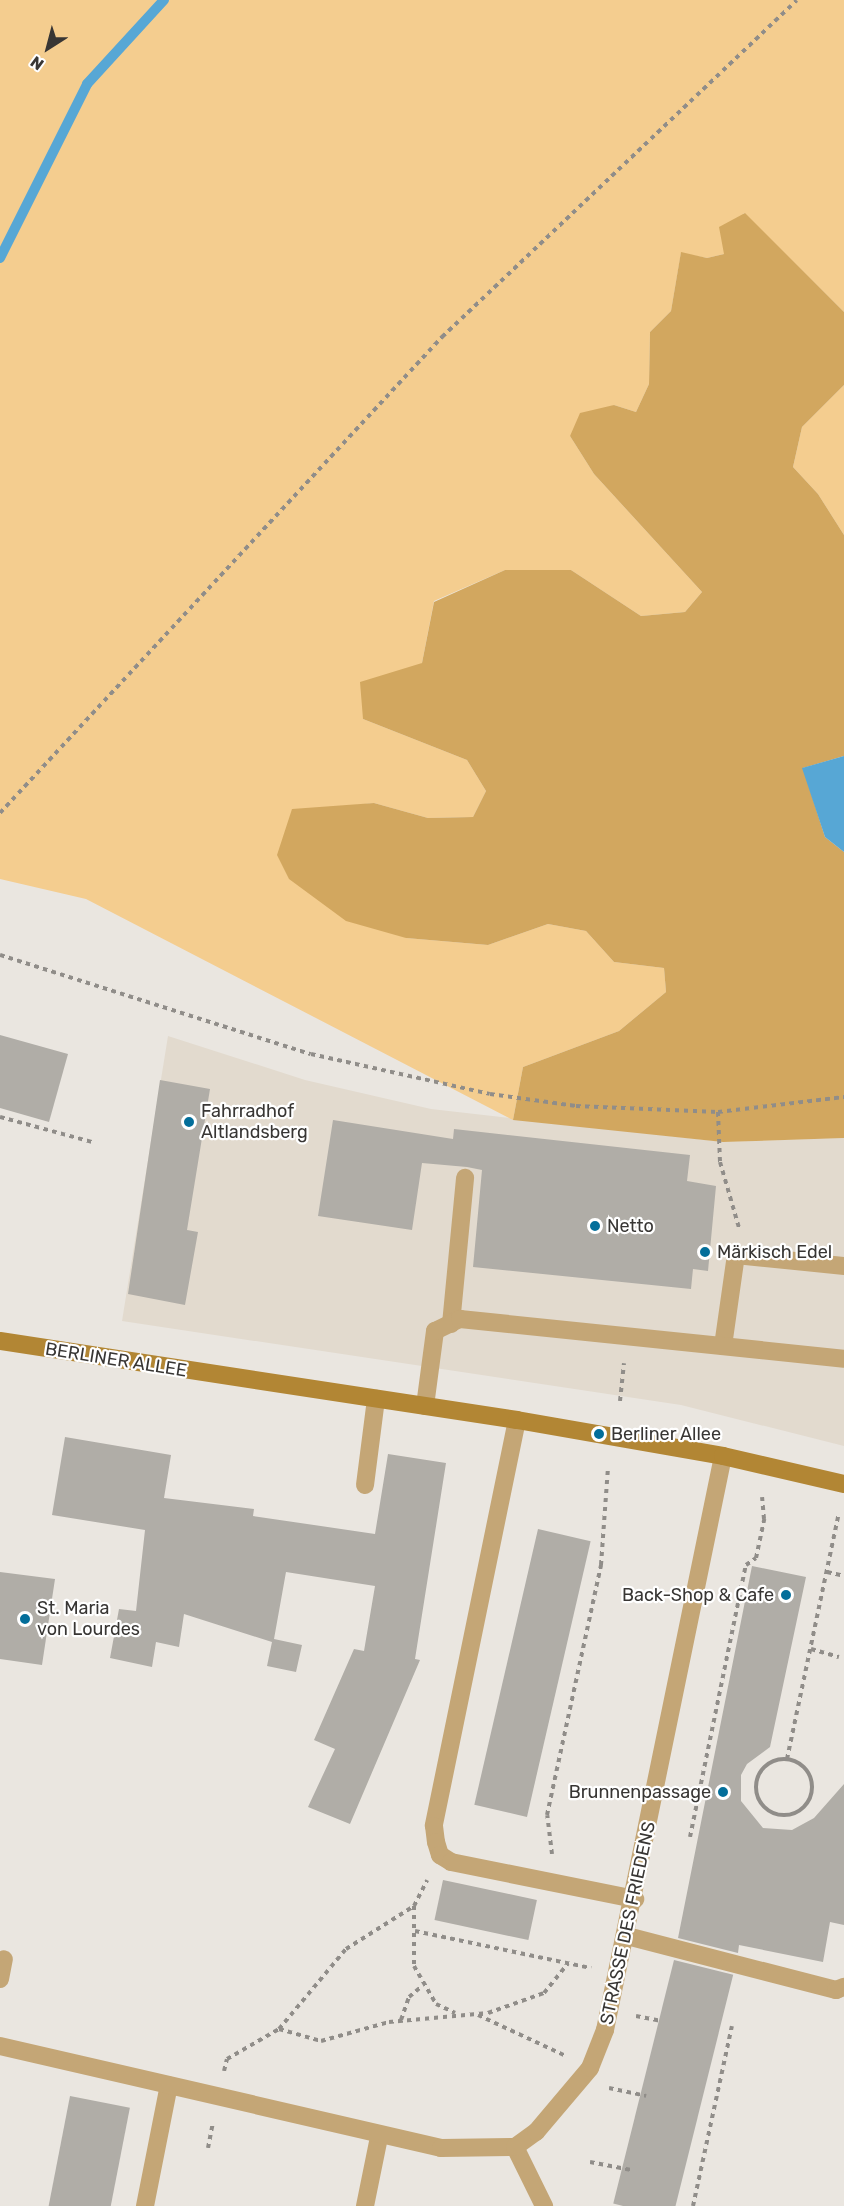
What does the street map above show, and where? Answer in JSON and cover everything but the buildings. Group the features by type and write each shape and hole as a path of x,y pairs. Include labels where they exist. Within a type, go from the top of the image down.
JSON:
{"street":[{"path":"451,1324 465,1178"},
{"path":"723,1346 736,1255 844,1266"},
{"path":"425,1406 435,1331 460,1319 844,1359"},
{"name":"BERLINER ALLEE","path":"0,1341 517,1420 723,1456 844,1484"},
{"path":"364,1485 376,1399"},
{"path":"517,1420 434,1826 440,1855 451,1862 635,1899"},
{"name":"STRASSE DES FRIEDENS","path":"515,2147 560,2107 590,2068 619,1975 723,1456"},
{"path":"627,1936 836,1990 844,1987"},
{"path":"0,1979 4,1959"},
{"path":"0,2046 379,2137 441,2148 515,2147 544,2206"},
{"path":"145,2206 169,2085"},
{"path":"365,2206 379,2137"}],"path":[{"path":"0,813 442,337 797,0"},
{"path":"0,955 311,1054 490,1094 576,1106 718,1112 844,1097"},
{"path":"718,1112 720,1162 748,1256"},
{"path":"0,1117 92,1142"},
{"path":"620,1401 627,1337"},
{"path":"555,1882 547,1815 601,1565 608,1468"},
{"path":"690,1837 746,1565 756,1558 764,1519 762,1497"},
{"path":"787,1759 838,1516"},
{"path":"827,1572 844,1576"},
{"path":"811,1649 839,1657"},
{"path":"787,1759 809,1773 812,1791 804,1807 780,1815 763,1807 756,1779 768,1764 787,1759"},
{"path":"227,2060 279,2029 346,1949 414,1906 440,1855"},
{"path":"414,1906 416,1931 414,1966 422,1986 435,2004 455,2013"},
{"path":"416,1931 619,1975"},
{"path":"279,2029 321,2041 401,2020 425,2021 455,2013 474,2013 521,2005 544,1993 568,1963"},
{"path":"401,2020 409,1997 422,1986"},
{"path":"474,2013 590,2068"},
{"path":"632,2016 662,2021"},
{"path":"693,2206 732,2026"},
{"path":"606,2087 646,2096"},
{"path":"208,2148 215,2113"},
{"path":"590,2162 631,2170"}],"shaded area":[{"path":"0,0 844,0 844,312 744,213 724,254 707,258 681,253 671,311 650,332 649,384 636,412 614,405 570,436 594,474 702,592 685,612 641,616 571,570 505,570 434,601 422,663 363,719 467,760 486,791 473,817 428,818 374,803 338,807 406,938 488,945 548,924 586,931 614,962 664,968 666,992 619,1031 523,1067 513,1120 86,899 0,879"},
{"path":"745,213 844,312 844,385 802,427 793,467 818,494 844,535 844,756 803,768 825,837 844,852 844,1138 723,1142 513,1120 523,1067 619,1031 666,992 664,968 614,962 586,931 548,924 488,945 406,938 346,921 289,879 277,855 292,809 374,803 428,818 473,817 486,791 467,760 363,719 360,682 422,663 434,602 505,570 571,570 641,616 685,612 702,592 594,474 570,436 580,413 614,405 636,412 649,384 650,332 671,311 681,252 707,258 724,254 719,227"},
{"path":"844,385 844,535 818,494 793,467 802,427"},
{"path":"168,1036 305,1080 431,1109 723,1142 844,1138 844,1446 681,1405 122,1321"}],"water":[{"path":"844,756 844,852 825,837 802,768"}],"waterway":[{"path":"0,258 87,84 164,0"}],"place":[{"name":"Fahrradhof Altlandsberg","path":"189,1122"},
{"name":"Netto","path":"595,1226"},
{"name":"Märkisch Edel","path":"705,1252"},
{"name":"Berliner Allee","path":"599,1434"},
{"name":"Back-Shop & Cafe","path":"786,1595"},
{"name":"St. Maria von Lourdes","path":"25,1619"},
{"name":"Brunnenpassage","path":"723,1792"}]}
